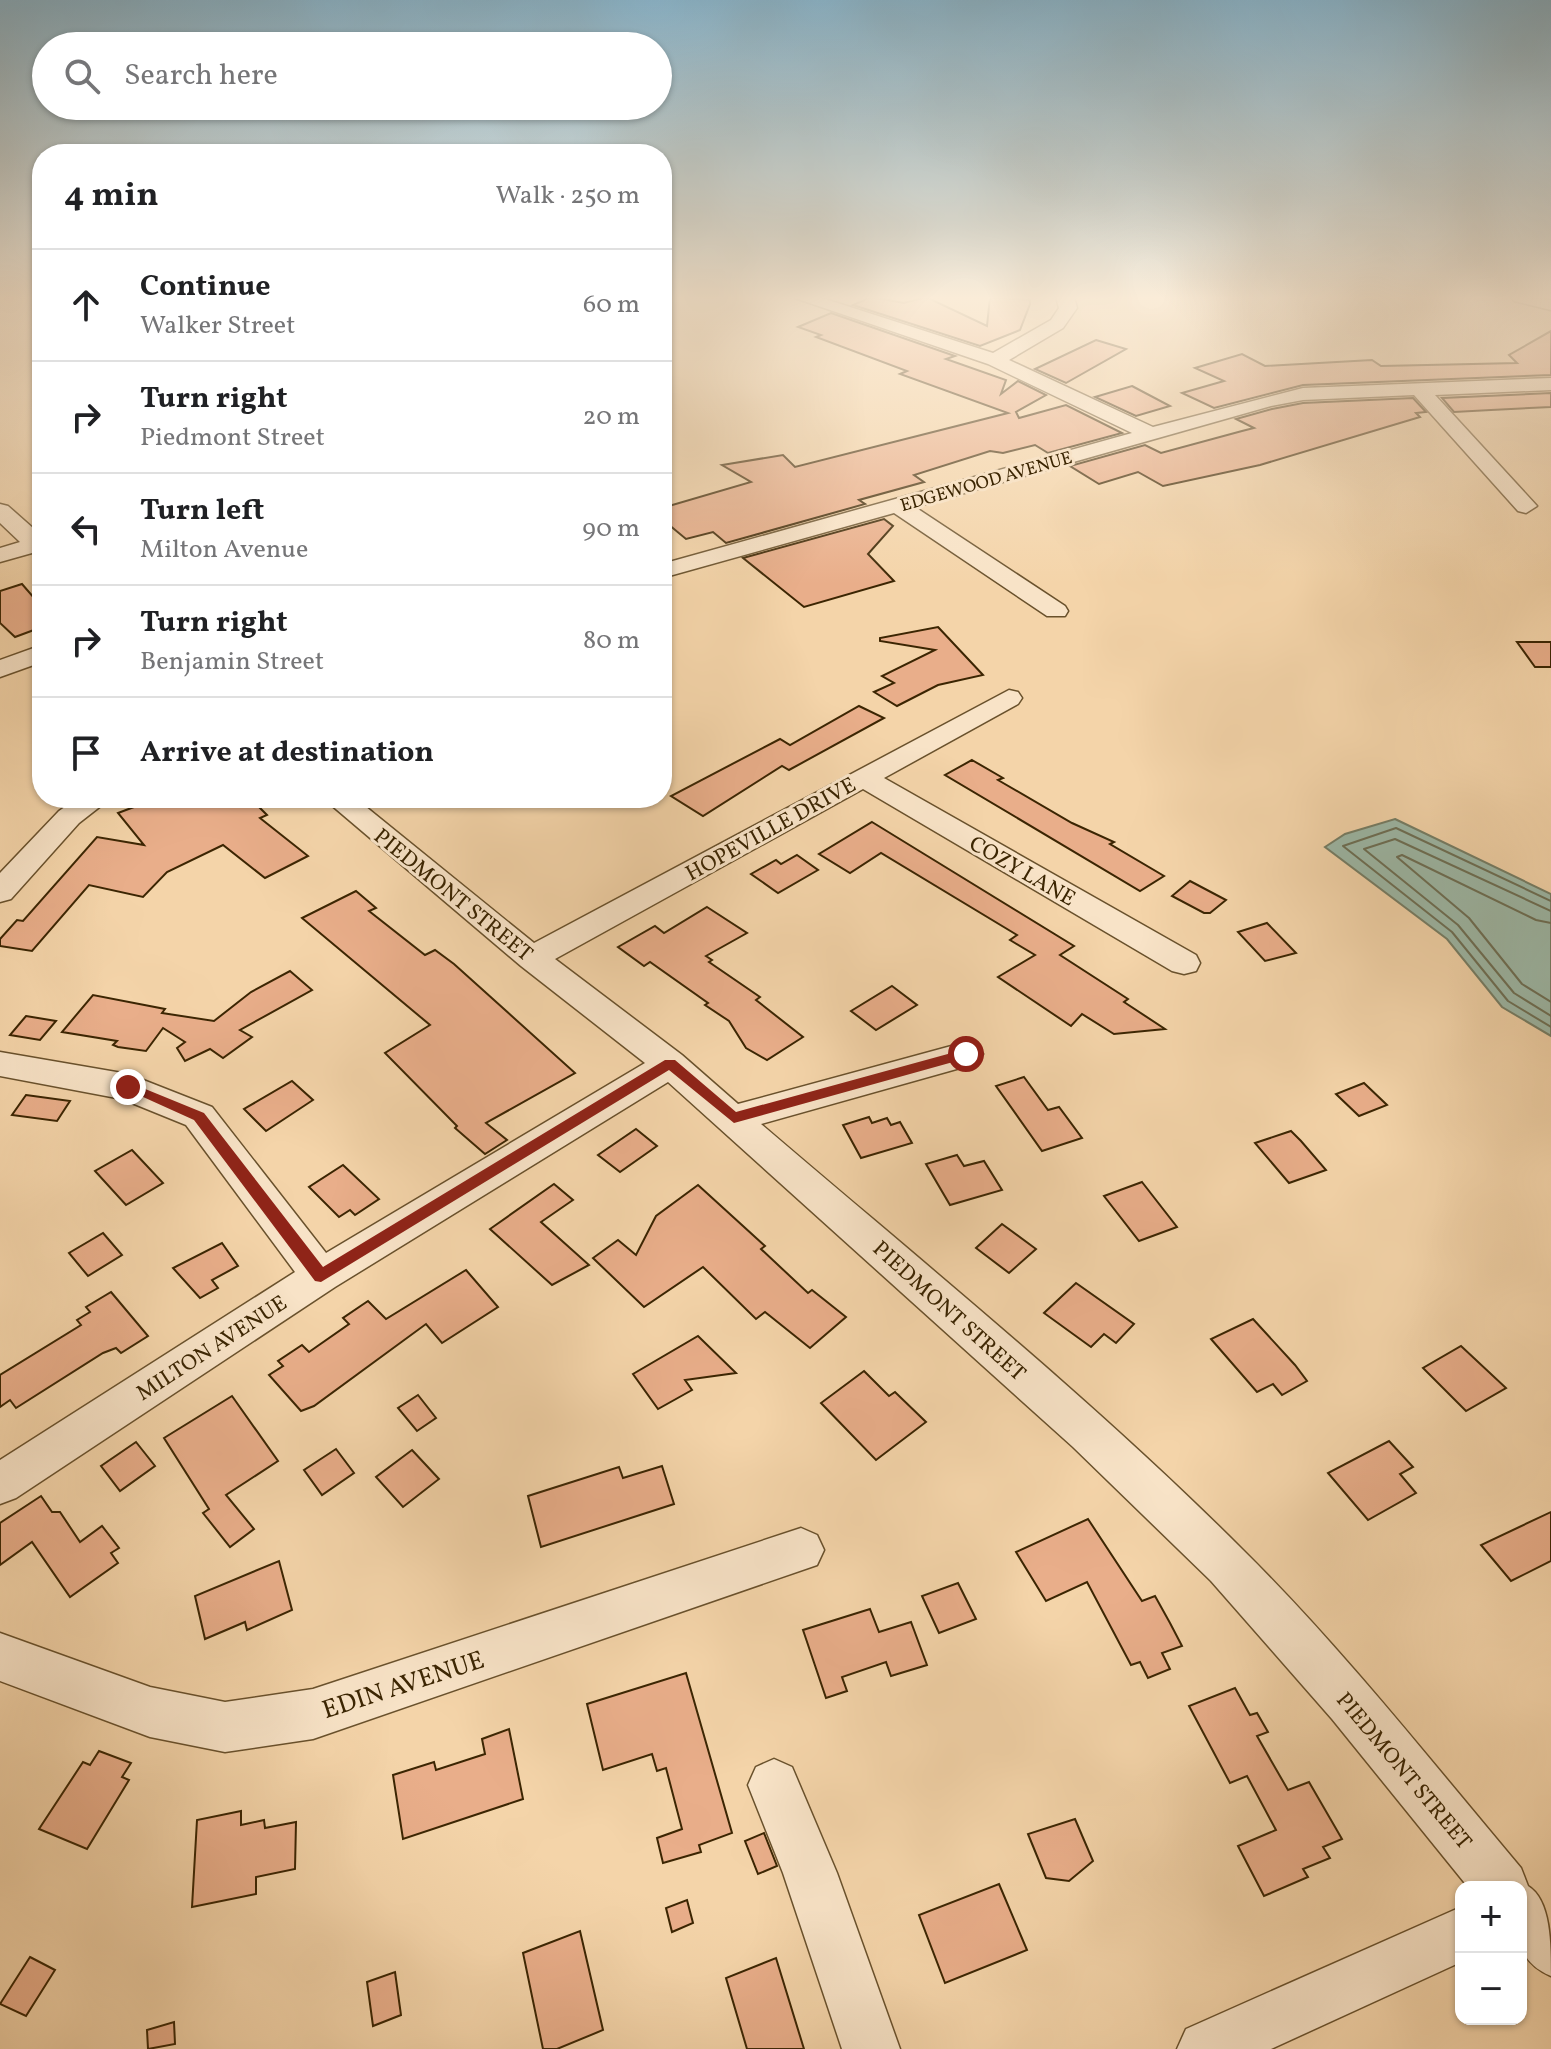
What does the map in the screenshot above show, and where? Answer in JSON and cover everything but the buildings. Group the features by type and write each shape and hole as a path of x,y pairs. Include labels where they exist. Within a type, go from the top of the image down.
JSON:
{"street":[{"path":"1064,393 1151,434"},
{"name":"EDGEWOOD AVENUE","path":"672,568 1151,434 1303,394 1325,393"},
{"path":"1422,393 1526,506"},
{"path":"899,506 1056,611"},
{"path":"0,511 32,539"},
{"path":"0,555 32,548"},
{"path":"0,669 32,657"},
{"name":"HOPEVILLE DRIVE","path":"532,958 1009,698"},
{"name":"COZY LANE","path":"862,777 1184,963"},
{"path":"0,892 69,817 82,808"},
{"name":"PIEDMONT STREET","path":"349,808 734,1118 1088,1433 1227,1565 1349,1702 1497,1881"},
{"path":"734,1118 966,1054"},
{"path":"0,1064 128,1087 199,1116 321,1276"},
{"name":"MILTON AVENUE","path":"0,1484 321,1276 670,1064"},
{"name":"EDIN AVENUE","path":"0,1657 150,1712 225,1727 313,1714 801,1550"},
{"path":"774,1785 810,1873 871,2049"},
{"path":"1527,1918 1551,1948"},
{"path":"1206,2049 1455,1937"}],"water":[{"path":"1395,819 1551,894 1551,1036 1502,1007 1447,939 1325,847 1345,834"}],"route":[{"path":"128,1087 199,1116 321,1276 670,1064 734,1118 966,1054"}]}
